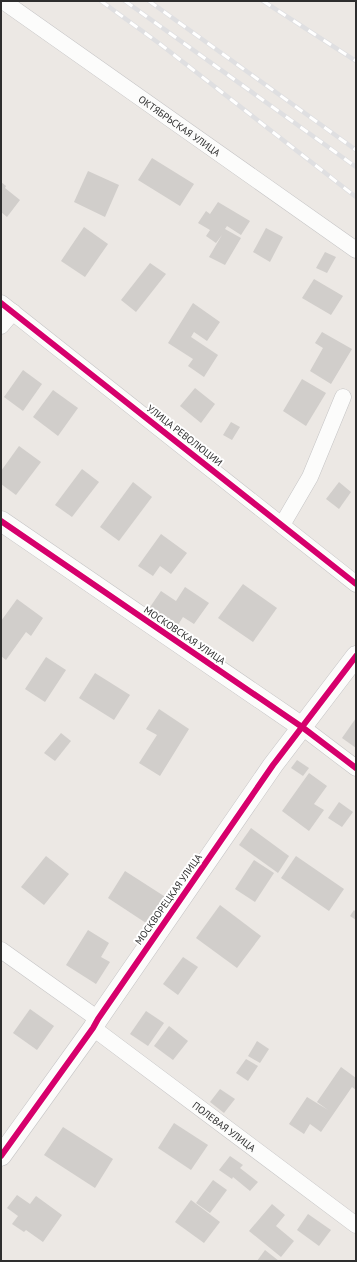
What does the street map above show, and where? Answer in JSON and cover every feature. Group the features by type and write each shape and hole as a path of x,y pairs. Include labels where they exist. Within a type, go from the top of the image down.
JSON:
{"street":[{"name":"ОКТЯБРЬСКАЯ УЛИЦА","path":"4,1 356,250"},
{"path":"1,326 7,307"},
{"name":"УЛИЦА РЕВОЛЮЦИИ","path":"7,307 356,584"},
{"path":"282,525 310,478 342,397"},
{"name":"МОСКОВСКАЯ УЛИЦА","path":"1,521 302,727 356,768"},
{"name":"МОСКВОРЕЦКАЯ УЛИЦА","path":"1,1156 96,1024 273,765 356,656"},
{"name":"ПОЛЕВАЯ УЛИЦА","path":"1,950 356,1225"}],"building":[{"path":"152,158 194,184 180,206 138,180"},
{"path":"88,171 119,185 105,217 74,202"},
{"path":"1,182 6,186 5,188 20,200 7,217 1,212"},
{"path":"218,202 250,221 241,235 227,226 225,229 241,238 225,265 209,257 222,235 216,243 206,236 210,230 198,223 206,211 210,214"},
{"path":"84,227 108,244 85,277 61,261"},
{"path":"266,228 283,237 270,262 253,252"},
{"path":"325,252 336,257 327,273 316,268"},
{"path":"150,263 166,274 136,312 121,300"},
{"path":"314,279 343,296 331,315 302,298"},
{"path":"193,303 220,322 207,341 194,332 191,337 218,355 204,377 188,366 193,359 168,343"},
{"path":"322,332 352,349 331,384 310,371 323,348 315,343"},
{"path":"23,370 42,384 23,411 4,397"},
{"path":"302,379 326,393 306,426 283,411"},
{"path":"195,388 215,404 201,423 180,406"},
{"path":"53,390 78,408 58,436 33,417"},
{"path":"231,422 240,427 232,440 223,435"},
{"path":"19,446 41,462 16,495 1,484 1,471"},
{"path":"82,469 99,482 72,517 55,505"},
{"path":"133,482 152,497 119,541 100,527"},
{"path":"339,482 351,492 339,509 326,499"},
{"path":"161,534 187,553 171,574 160,566 153,576 138,566"},
{"path":"243,584 277,608 253,642 218,618"},
{"path":"185,587 209,603 194,624 183,617 176,628 148,610 161,591 176,601"},
{"path":"17,599 43,618 31,636 26,632 6,660 1,656 1,621"},
{"path":"46,657 66,670 45,702 25,689"},
{"path":"95,673 130,695 114,720 79,698"},
{"path":"159,709 189,729 160,776 139,763 157,735 146,729"},
{"path":"356,718 356,748 342,738"},
{"path":"61,733 71,741 55,761 44,753"},
{"path":"297,760 309,768 303,776 291,768"},
{"path":"309,773 327,786 314,804 324,810 309,831 282,811"},
{"path":"339,802 353,812 342,827 328,818"},
{"path":"251,828 289,856 278,873 239,845"},
{"path":"46,856 69,874 44,905 21,887"},
{"path":"296,856 344,889 329,911 281,878"},
{"path":"254,860 274,873 255,902 235,889"},
{"path":"125,871 167,898 149,925 108,898"},
{"path":"220,905 261,936 237,968 196,938"},
{"path":"354,910 356,912 356,920 350,916"},
{"path":"88,930 109,943 101,957 110,962 96,984 66,965"},
{"path":"183,957 198,967 178,995 163,984"},
{"path":"30,1009 54,1026 37,1050 13,1033"},
{"path":"146,1011 164,1023 148,1046 130,1034"},
{"path":"169,1026 188,1041 173,1060 154,1046"},
{"path":"257,1041 269,1049 260,1063 248,1056"},
{"path":"246,1059 258,1066 248,1081 236,1073"},
{"path":"341,1067 356,1078 356,1090 352,1087 321,1132 310,1124 304,1134 289,1124 307,1097 328,1110 317,1102"},
{"path":"220,1089 235,1099 224,1113 210,1102"},
{"path":"174,1123 208,1145 191,1170 158,1148"},
{"path":"63,1127 113,1159 95,1188 44,1155"},
{"path":"230,1156 243,1165 240,1168 258,1182 250,1191 233,1177 232,1179 219,1170"},
{"path":"213,1180 227,1190 210,1213 196,1203"},
{"path":"17,1195 30,1204 36,1196 62,1215 43,1242 26,1230 24,1232 12,1224 18,1216 7,1208"},
{"path":"191,1200 220,1222 204,1243 175,1222"},
{"path":"272,1204 285,1215 276,1226 294,1241 281,1257 249,1231"},
{"path":"308,1214 331,1230 319,1246 297,1230"},
{"path":"265,1250 279,1261 257,1261"}],"railway":[{"path":"101,1 160,44 356,197"},
{"path":"125,1 356,167"},
{"path":"149,1 356,150"},
{"path":"263,1 356,61"}],"cycle path":[{"path":"1,303 356,584"},
{"path":"1,521 302,727 356,768"},
{"path":"1,1156 93,1028 273,765 356,656"}]}
